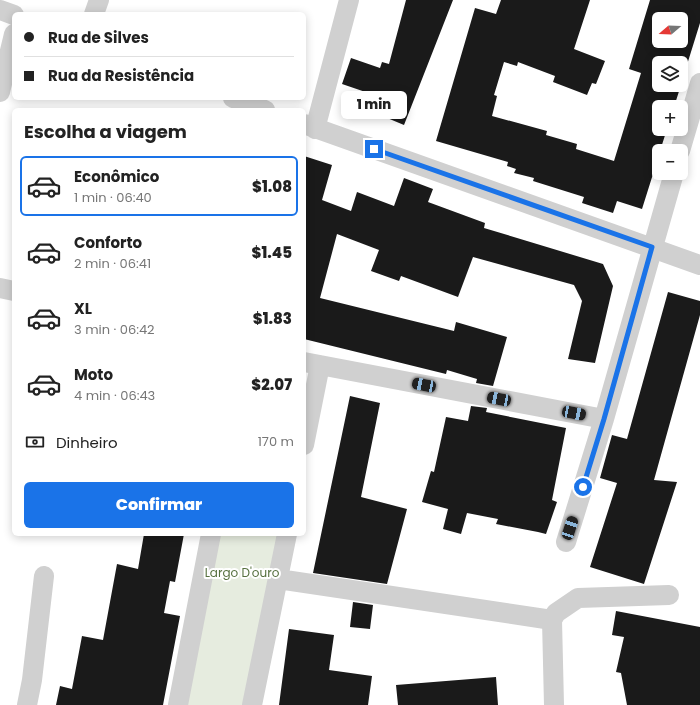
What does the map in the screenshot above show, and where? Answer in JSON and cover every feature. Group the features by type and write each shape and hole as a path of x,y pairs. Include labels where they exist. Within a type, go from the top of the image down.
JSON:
{"street":[{"path":"95,12 99,0"},
{"path":"349,0 310,126 700,265"},
{"path":"0,10 12,15"},
{"path":"0,92 12,42"},
{"path":"682,144 700,83"},
{"path":"238,100 260,108"},
{"path":"566,542 604,419 672,180"},
{"path":"0,288 12,291"},
{"path":"306,425 312,364 604,419"},
{"path":"178,705 211,536"},
{"path":"252,705 287,536"},
{"path":"27,705 32,680 44,576"},
{"path":"278,579 552,620"},
{"path":"554,705 552,620 556,613 578,598 669,595"}],"green space":[{"name":"Largo D'ouro","path":"211,536 287,536 252,705 178,705"}],"building":[{"path":"406,0 453,0 404,125 380,115 386,99 342,84 351,58 380,68 382,62 389,64"},
{"path":"501,0 590,0 574,49 605,61 596,84 592,83 587,95 553,82 555,76 518,62 517,66 504,62 494,95 497,96 492,116 547,131 546,135 577,144 576,149 614,161 641,73 629,69 650,0 700,0 700,23 688,62 688,56 652,56 652,92 679,92 676,100 652,100 652,136 665,136 662,144 652,144 652,177 642,209 617,201 613,213 582,203 584,197 533,181 534,178 514,173 516,169 507,166 508,162 436,141 475,8 496,14"},
{"path":"306,157 332,165 322,200 351,211 357,192 394,206 404,178 433,189 428,202 485,223 484,228 603,264 613,286 595,363 568,359 582,301 574,285 473,257 458,297 401,276 399,281 371,271 379,250 337,234 320,298 454,331 456,322 507,337 493,386 476,383 477,379 447,370 446,374 306,339"},
{"path":"668,292 700,301 700,315 654,480 677,482 644,584 590,567 617,483 600,478 612,435 627,439"},
{"path":"350,396 380,403 361,497 407,509 387,584 313,573"},
{"path":"471,406 487,408 486,412 566,428 552,500 557,502 546,534 496,524 498,519 467,513 461,534 443,529 448,509 422,502 431,471 434,472 446,417 468,421"},
{"path":"144,536 184,536 175,582 170,581 164,613 180,616 163,705 56,705 60,686 72,689 82,636 103,640 117,564 138,569"},
{"path":"353,602 373,605 370,629 350,627"},
{"path":"616,611 700,627 700,705 627,705 621,673 616,672 624,637 612,635"},
{"path":"289,629 334,635 329,670 372,676 368,705 279,705"},
{"path":"496,677 498,705 398,705 396,685"}],"route":[{"path":"374,149 652,247 604,419 583,487"}]}
